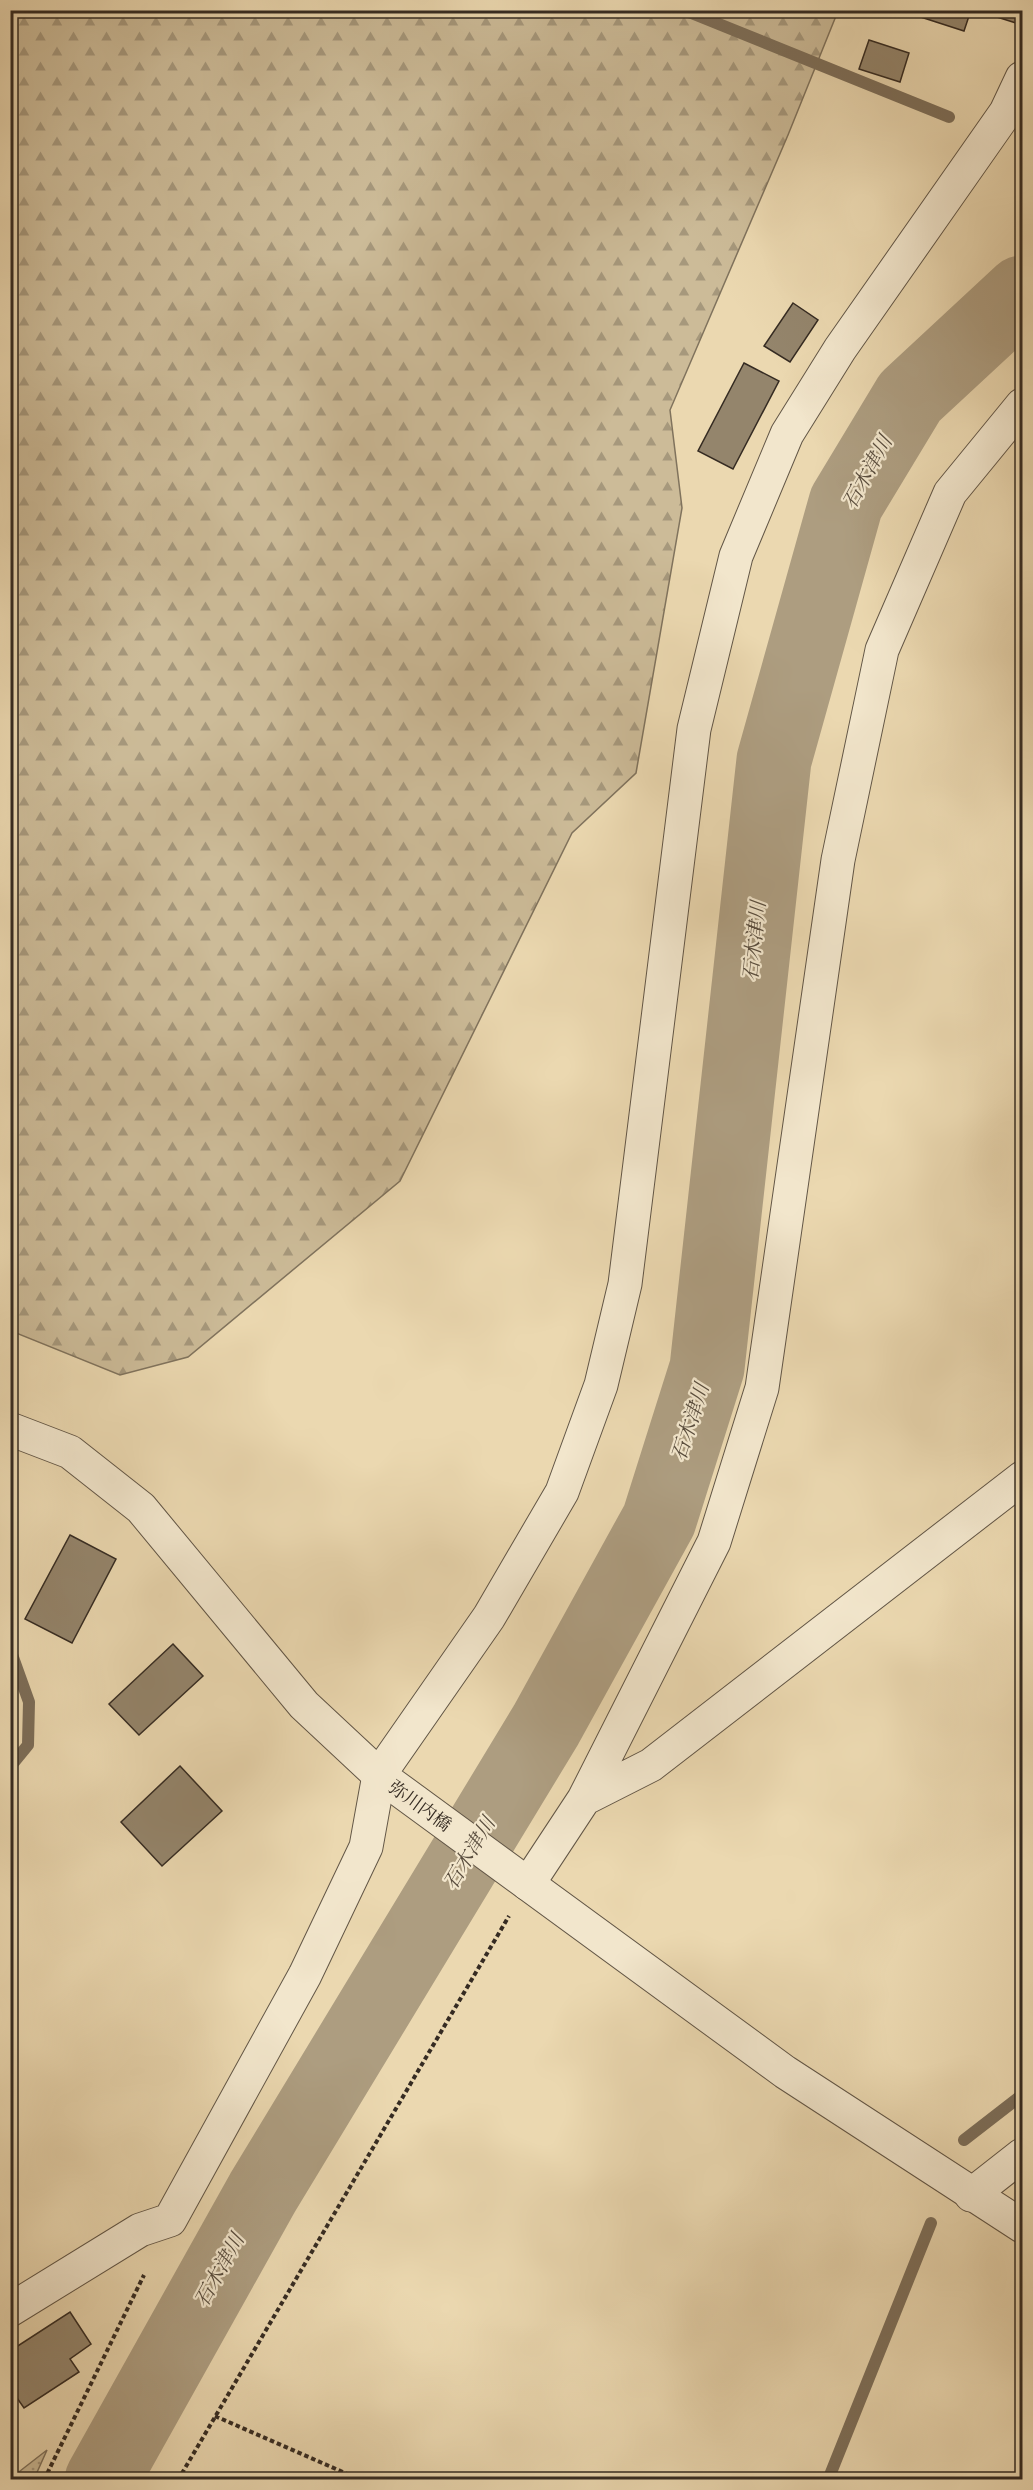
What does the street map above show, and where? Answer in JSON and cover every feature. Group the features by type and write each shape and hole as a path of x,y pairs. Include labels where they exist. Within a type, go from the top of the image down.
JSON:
{"street":[{"path":"10,2310 140,2230 170,2220 305,1975 366,1847 379,1775 489,1617 562,1492 601,1385 625,1284 694,729 736,556 786,434 840,349 1006,112 1023,78"},
{"path":"524,1882 584,1799 714,1542 762,1388 838,860 882,650 951,493 1023,405"},
{"name":"弥川内橋","path":"10,1429 70,1452 141,1508 304,1705 379,1775 785,2072 971,2195 1023,2226"},
{"path":"584,1799 651,1765 1023,1478"},
{"path":"971,2195 1023,2155"}],"path":[{"path":"178,2480 524,1882"},
{"path":"44,2480 145,2272"},
{"path":"215,2416 361,2480"}],"green space":[{"path":"11,10 838,11 788,135 670,410 682,508 636,773 572,833 400,1181 188,1357 120,1375 16,1333 11,1325"},
{"path":"47,2450 34,2479 11,2479 11,2478"}],"building":[{"path":"899,10 971,10 964,31"},
{"path":"984,10 1020,10 1016,23 984,13"},
{"path":"869,40 909,53 900,82 859,69"},
{"path":"793,303 818,320 790,362 764,346"},
{"path":"744,363 779,381 733,469 698,451"},
{"path":"70,1535 116,1559 72,1643 25,1619"},
{"path":"173,1644 203,1676 139,1735 109,1704"},
{"path":"180,1766 222,1811 162,1866 121,1822"},
{"path":"70,2312 91,2344 70,2359 79,2372 24,2408 10,2388 10,2351"}],"waterway":[{"path":"684,10 949,117"},
{"path":"1014,299 1022,277"},
{"name":"石木津川","path":"102,2480 263,2192 546,1725 659,1520 707,1368 774,760 846,503 910,397 1022,293"},
{"path":"10,1649 29,1702 28,1745 10,1767"},
{"path":"964,2140 1022,2095"},
{"path":"828,2480 931,2223"}]}
